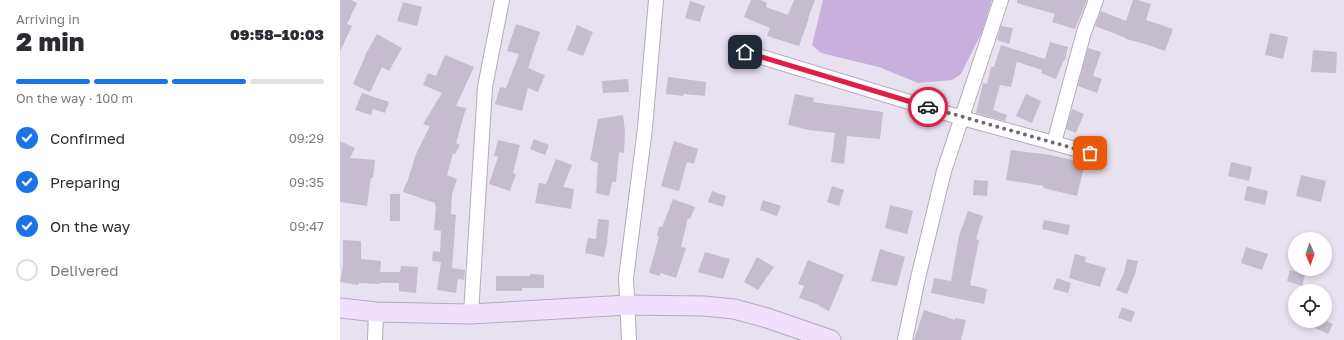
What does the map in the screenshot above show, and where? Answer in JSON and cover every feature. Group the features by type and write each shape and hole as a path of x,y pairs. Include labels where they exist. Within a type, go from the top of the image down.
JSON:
{"main road":[{"path":"340,308 376,312 471,314 628,305 704,306 734,309 767,318 831,340"}],"street":[{"path":"471,314 485,87 502,0"},
{"path":"629,340 626,278 645,128 656,0"},
{"path":"905,340 918,278 944,171 1001,0"},
{"path":"1054,143 1084,32 1096,0"},
{"path":"745,52 962,118 1090,153"},
{"path":"375,340 376,312"}],"shaded area":[{"path":"823,0 992,0 982,32 961,74 952,80 918,83 879,67 821,53 812,45"}],"building":[{"path":"340,0 351,0 357,3 347,24 352,26 340,51"},
{"path":"751,0 761,0 767,3 766,7 788,15 794,0 815,0 799,46 767,36 770,28 744,17"},
{"path":"1017,0 1087,0 1075,29 1052,22 1055,14 1017,3"},
{"path":"1133,0 1151,4 1146,20 1173,29 1165,51 1126,39 1095,26 1101,11 1126,21"},
{"path":"690,1 705,6 700,22 685,18"},
{"path":"403,2 422,7 417,26 397,21"},
{"path":"516,24 540,32 528,68 545,75 538,92 528,88 522,111 495,104 500,87 506,88 519,54 507,51"},
{"path":"577,25 593,32 583,56 567,50"},
{"path":"1001,26 1013,28 1009,44 997,40"},
{"path":"1270,33 1288,37 1283,59 1265,55"},
{"path":"377,34 402,48 389,71 382,67 370,92 353,84 364,57"},
{"path":"1050,42 1068,47 1065,60 1056,79 1041,73 1042,70 1017,62 1011,87 1000,85 993,110 1007,115 1005,121 976,113 983,83 987,84 991,67 994,67 1001,45 1045,59"},
{"path":"1088,48 1101,52 1093,76 1102,79 1097,93 1078,86"},
{"path":"1313,50 1337,52 1336,73 1311,72"},
{"path":"445,55 474,67 456,106 466,108 456,143 460,145 455,154 453,153 447,175 457,179 452,194 451,214 456,215 452,268 465,270 464,280 458,279 456,293 437,290 441,262 432,261 433,251 440,252 441,231 434,230 435,203 403,192 416,154 430,126 423,124 442,93 423,85 428,73 436,76"},
{"path":"668,77 706,82 705,96 666,94"},
{"path":"628,79 629,92 603,93 602,81"},
{"path":"362,93 389,102 385,113 373,109 371,115 355,110"},
{"path":"795,94 814,98 813,102 883,112 880,139 847,136 844,164 831,162 835,133 809,130 788,125"},
{"path":"1026,94 1041,101 1032,123 1016,116"},
{"path":"1072,109 1084,114 1076,133 1066,129"},
{"path":"623,115 625,132 624,153 619,152 616,182 612,182 609,196 596,193 598,163 590,160 598,119"},
{"path":"534,139 549,145 545,155 530,149"},
{"path":"498,140 520,145 513,173 516,174 510,191 489,184 498,157 494,156"},
{"path":"340,141 355,148 350,158 375,160 367,206 340,202"},
{"path":"674,141 698,149 694,164 687,162 679,191 661,186"},
{"path":"1011,150 1051,155 1085,163 1077,196 1043,188 1044,186 1006,180"},
{"path":"556,159 572,165 563,187 574,189 571,209 535,203 539,183 546,184"},
{"path":"1231,162 1252,167 1249,181 1228,176"},
{"path":"1301,175 1326,181 1321,202 1296,196"},
{"path":"974,180 988,181 987,196 973,195"},
{"path":"832,186 844,190 839,206 827,202"},
{"path":"1247,186 1268,191 1265,205 1244,200"},
{"path":"712,191 726,196 723,207 708,202"},
{"path":"390,194 400,194 400,221 390,221"},
{"path":"673,199 695,207 690,219 688,218 681,247 686,248 676,278 660,273 660,276 649,273 659,236 657,236 659,227 662,227"},
{"path":"763,200 781,206 777,216 760,210"},
{"path":"890,205 913,211 907,234 885,228"},
{"path":"968,211 983,216 976,239 979,240 970,285 987,289 984,304 931,293 934,278 951,281 959,236"},
{"path":"598,219 609,220 604,257 585,253 588,238 596,239"},
{"path":"1044,220 1070,225 1068,235 1042,229"},
{"path":"343,240 361,241 361,259 381,261 380,272 400,272 401,266 418,267 416,293 399,291 399,283 359,283 358,285 340,282 343,265"},
{"path":"1246,247 1268,254 1262,270 1241,263"},
{"path":"880,249 905,257 897,286 871,281"},
{"path":"705,252 730,259 723,279 698,272"},
{"path":"1075,254 1086,257 1085,262 1106,268 1100,287 1069,278"},
{"path":"757,257 774,267 758,290 744,282"},
{"path":"1127,259 1138,261 1135,274 1127,294 1116,290 1124,273"},
{"path":"808,260 844,275 829,311 819,305 799,298 804,286 798,284"},
{"path":"530,274 544,275 544,288 522,288 522,291 496,291 496,276 530,276"},
{"path":"1288,276 1305,276 1303,284 1296,284 1287,281"},
{"path":"1057,278 1071,283 1068,293 1053,289"},
{"path":"1122,307 1135,312 1131,322 1118,318"},
{"path":"924,310 955,320 955,318 966,320 961,340 914,340"},
{"path":"1315,328 1331,328 1328,334"}],"way so far":[{"path":"928,107 962,118 1090,153"}],"route":[{"path":"745,52 928,107"}]}
